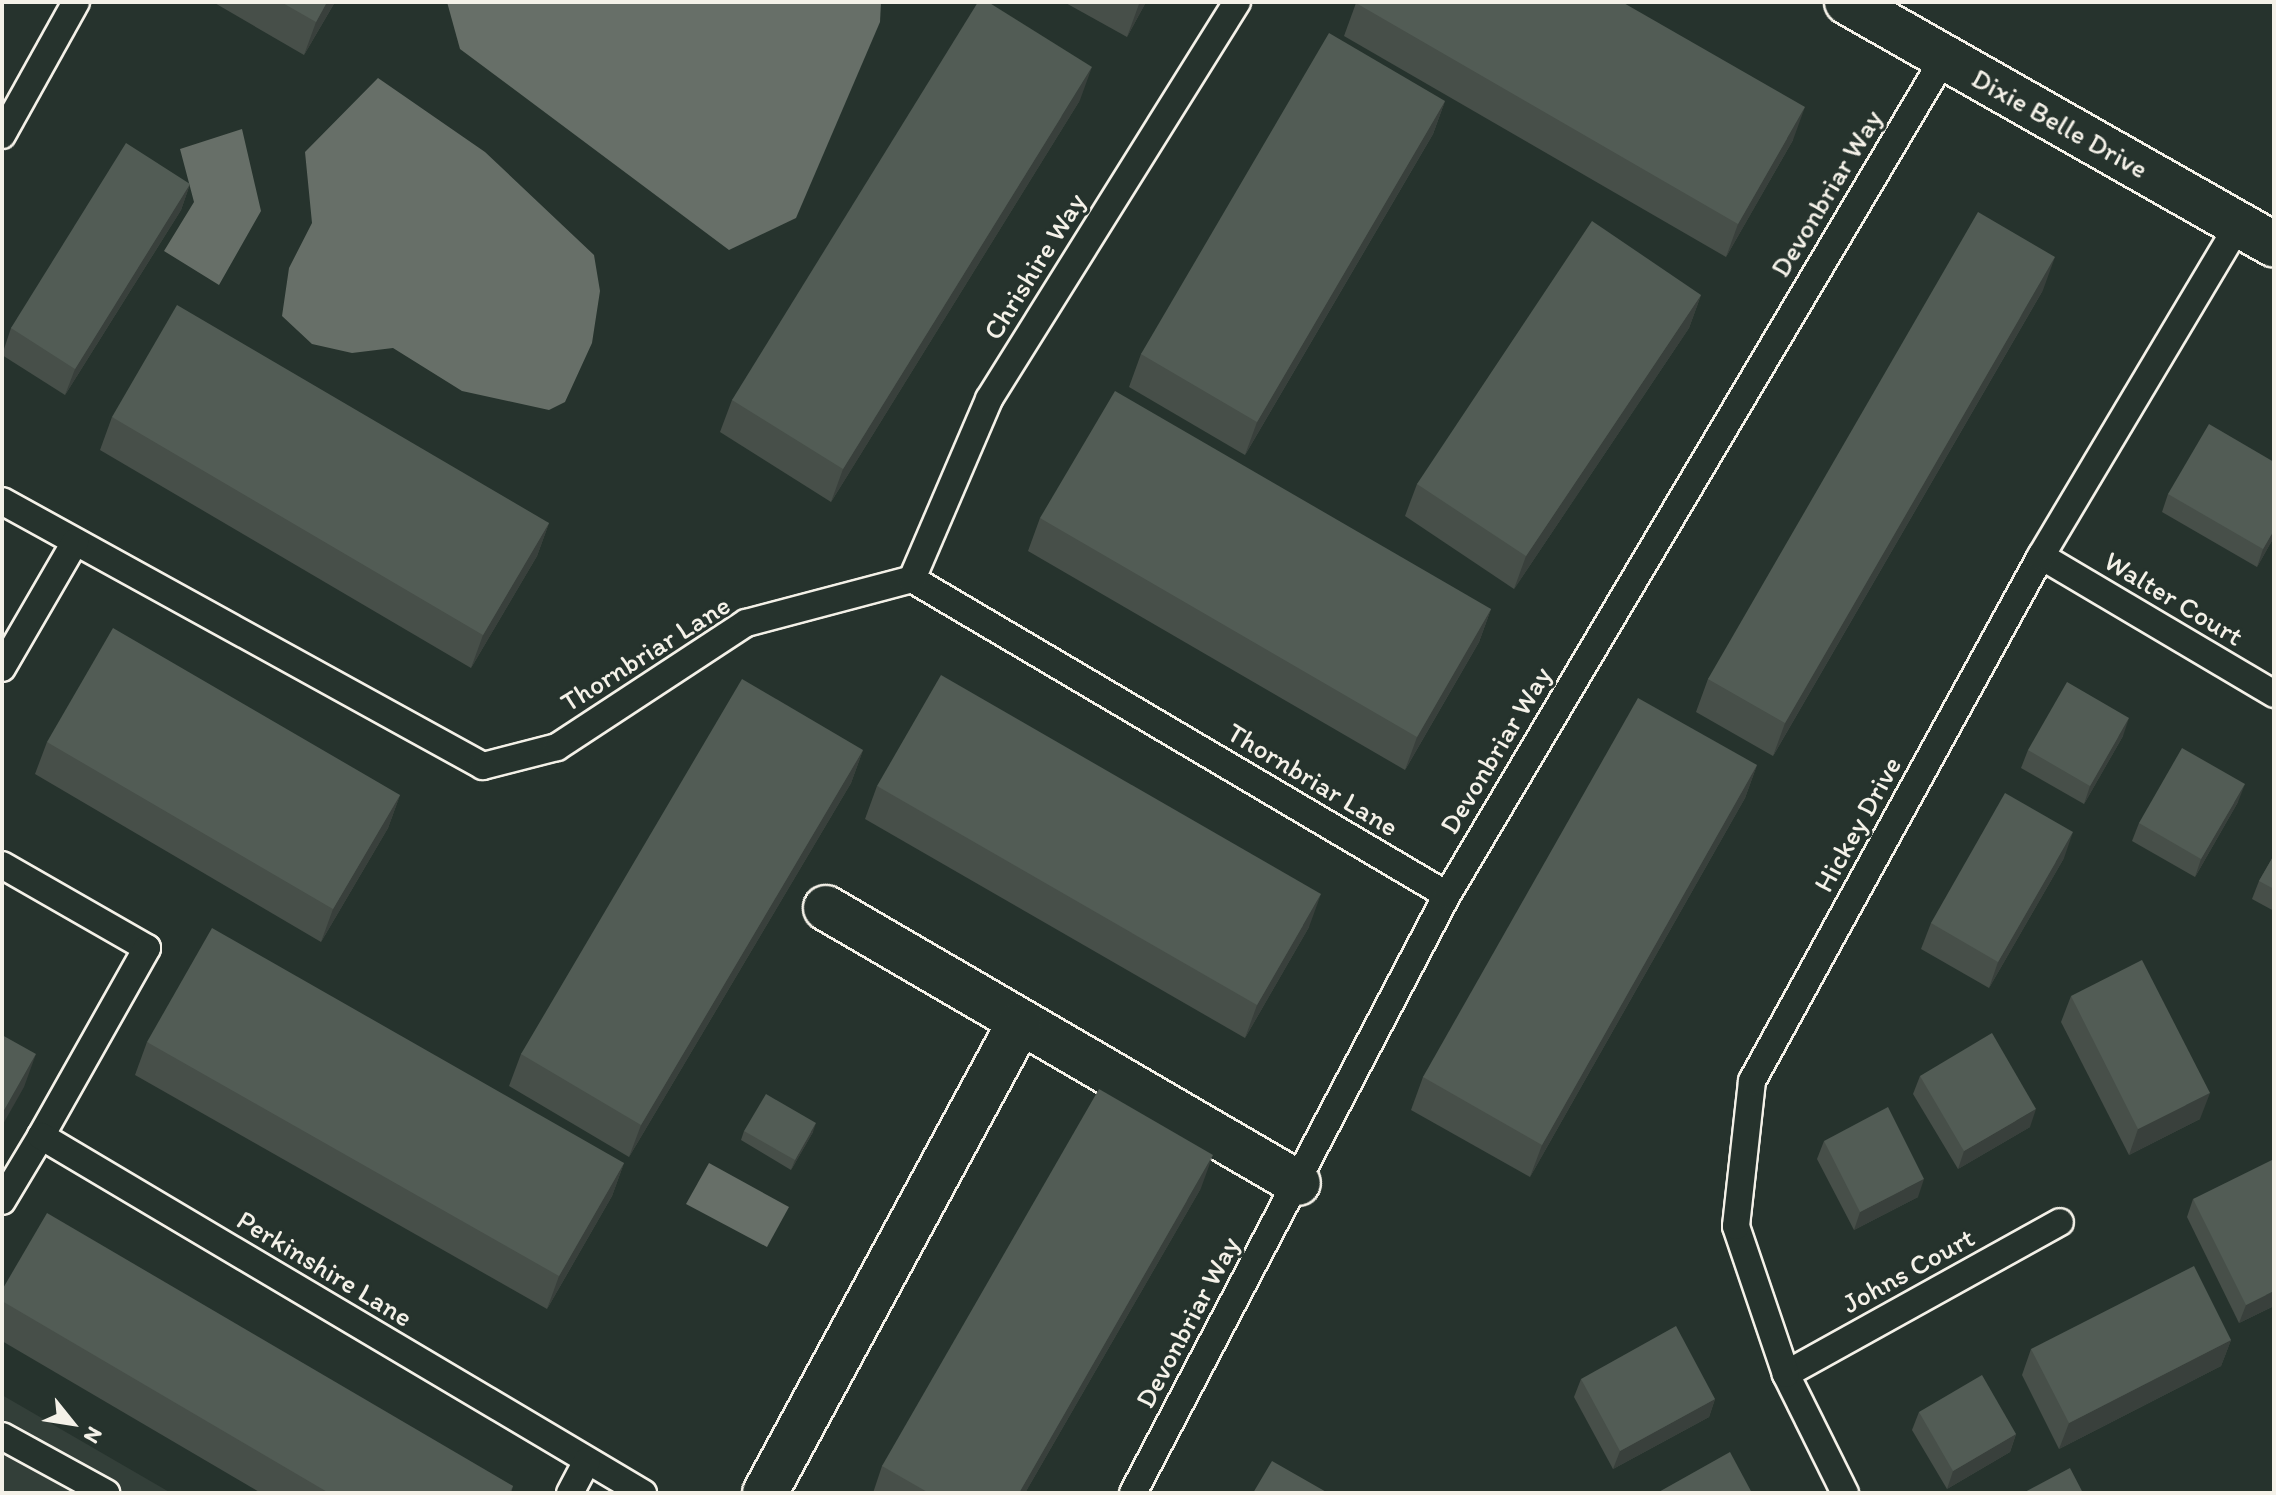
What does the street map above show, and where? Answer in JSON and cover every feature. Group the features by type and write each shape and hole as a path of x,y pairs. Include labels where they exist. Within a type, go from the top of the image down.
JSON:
{"street":[{"name":"Dixie Belle Drive","path":"1847,2 2256,234"},
{"path":"826,908 1019,1024 1298,1183"},
{"path":"765,1493 1019,1024"}],"lane":[{"path":"2,135 76,2"},
{"name":"Chrishire Way","path":"912,579 989,399 1237,2"},
{"name":"Devonbriar Way","path":"1133,1493 1447,895 1944,58"},
{"name":"Hickey Drive","path":"1845,1493 1786,1374 1736,1226 1752,1081 2041,556 2256,234"},
{"name":"Thornbriar Lane","path":"2,501 483,766 557,747 746,623 912,579 1447,895"},
{"path":"2,668 75,542"},
{"name":"Walter Court","path":"2041,556 2274,694"},
{"path":"2,865 147,948 2,1201"},
{"name":"Perkinshire Lane","path":"41,1136 643,1493"},
{"name":"Johns Court","path":"1786,1374 2060,1222"},
{"path":"2,1436 106,1493"},
{"path":"570,1493 587,1461"}],"shaded area":[{"path":"447,2 881,2 880,22 796,218 729,250 460,49"},
{"path":"378,78 485,152 594,255 600,291 592,343 565,402 549,410 462,391 393,348 352,353 312,344 282,316 289,268 312,223 305,152"},
{"path":"242,129 261,211 219,285 164,251 194,202 180,149"},
{"path":"709,1163 789,1207 767,1247 686,1204"},
{"path":"2,1395 171,1493 2,1493"}],"building":[{"path":"281,2 327,2 316,22"},
{"path":"978,2 988,2 1092,67 843,469 732,400"},
{"path":"1357,2 1622,2 1805,107 1738,224"},
{"path":"1329,33 1445,101 1257,422 1141,354"},
{"path":"126,143 190,184 75,369 11,328"},
{"path":"1978,212 2055,257 1785,723 1708,679"},
{"path":"1592,221 1701,295 1526,556 1417,484"},
{"path":"177,305 549,523 483,635 112,417"},
{"path":"1115,391 1491,609 1417,737 1040,518"},
{"path":"2209,424 2274,462 2274,530 2263,549 2168,494"},
{"path":"113,628 400,795 333,909 47,742"},
{"path":"941,675 1321,894 1257,1005 877,786"},
{"path":"742,679 863,750 641,1125 521,1054"},
{"path":"2067,682 2129,718 2090,786 2028,750"},
{"path":"1638,698 1757,765 1542,1145 1423,1077"},
{"path":"2182,748 2245,784 2201,859 2139,823"},
{"path":"2005,793 2073,832 1998,962 1931,923"},
{"path":"2274,855 2274,889 2259,881"},
{"path":"212,928 624,1163 559,1276 147,1042"},
{"path":"2142,960 2210,1093 2138,1129 2071,996"},
{"path":"1992,1033 2036,1109 1964,1151 1920,1076"},
{"path":"2,1035 36,1054 2,1114"},
{"path":"1099,1089 1213,1155 1019,1493 929,1493 882,1466"},
{"path":"766,1094 816,1123 795,1160 744,1131"},
{"path":"1888,1107 1924,1179 1860,1212 1824,1141"},
{"path":"2274,1159 2274,1291 2246,1305 2193,1199"},
{"path":"47,1213 513,1486 509,1493 329,1493 2,1301 2,1290"},
{"path":"2194,1266 2231,1340 2069,1423 2031,1349"},
{"path":"1676,1326 1715,1399 1620,1451 1581,1379"},
{"path":"1982,1375 2016,1434 1953,1471 1919,1412"},
{"path":"1730,1452 1752,1493 1657,1493"},
{"path":"1272,1461 1328,1493 1253,1493"},
{"path":"2070,1468 2083,1493 2023,1493"}]}
